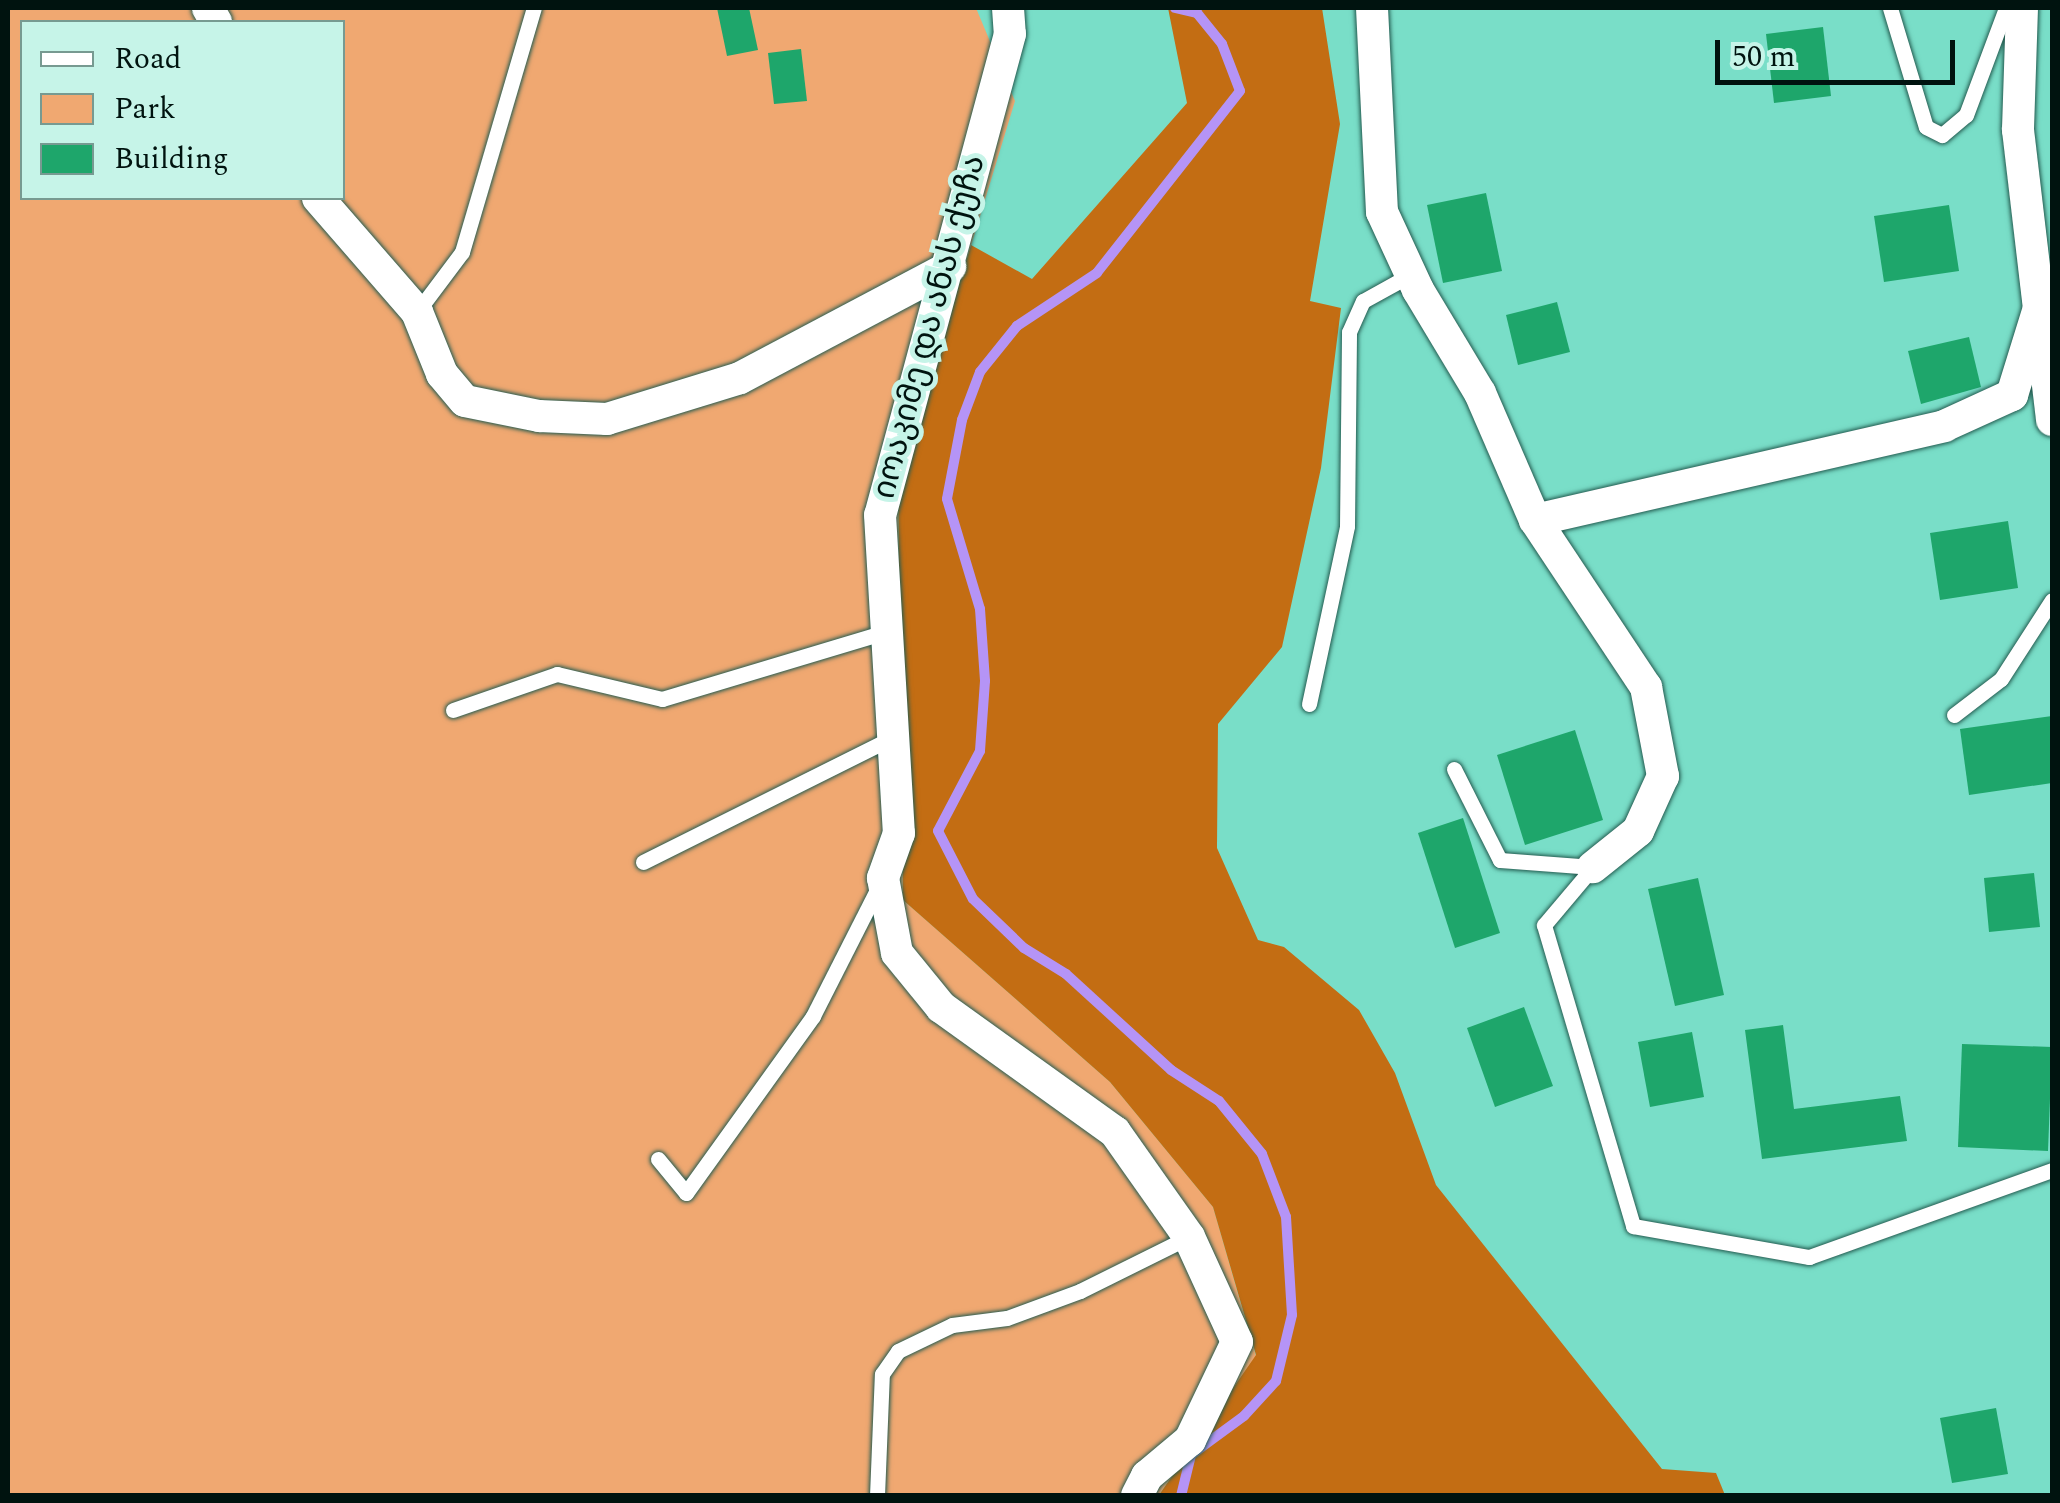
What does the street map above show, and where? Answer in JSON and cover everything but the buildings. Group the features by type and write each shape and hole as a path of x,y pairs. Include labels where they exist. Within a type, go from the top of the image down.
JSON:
{"street":[{"name":"იოაკიმე და ანას ქუჩა","path":"1008,8 1010,34 880,515 899,833 883,878 898,953 941,1008 1115,1132 1190,1237 1236,1342 1190,1440 1147,1476 1137,1496"},
{"path":"1372,8 1382,212 1410,275 1480,392 1535,520 1646,686 1662,776 1638,831 1593,867"},
{"path":"2022,8 2018,130 2052,420"},
{"path":"320,200 416,312 442,374 465,401 539,416 606,419 740,378 950,267"},
{"path":"1535,520 1944,426 2012,395 2038,311"}],"lane":[{"path":"416,312 462,252 534,8"},
{"path":"1890,8 1926,127 1942,135 1966,114 2006,8"},
{"path":"1309,704 1347,526 1349,332 1362,301 1410,275"},
{"path":"1954,715 2001,679 2052,600"},
{"path":"453,710 557,674 662,699 884,632"},
{"path":"643,862 894,738"},
{"path":"1454,770 1500,860 1593,867"},
{"path":"1593,867 1544,925 1634,1226 1809,1257 2052,1170"},
{"path":"658,1159 686,1193 813,1016 883,878"},
{"path":"877,1496 882,1374 898,1352 952,1325 1007,1318 1080,1291 1190,1237"}],"green space":[{"path":"8,8 976,8 1015,101 898,486 903,900 1110,1082 1213,1207 1256,1356 1159,1495 8,1496"}],"shaded area":[{"path":"1168,8 1322,8 1340,124 1310,301 1341,308 1321,468 1282,647 1218,724 1217,848 1258,940 1284,947 1359,1010 1395,1073 1436,1185 1662,1469 1716,1473 1725,1495 1159,1495 1256,1355 1213,1207 1110,1082 903,900 898,486 971,245 1032,279 1187,103"}],"waterway":[{"path":"1175,8 1197,13 1222,44 1240,91 1097,273 1017,326 980,372 962,420 947,499 980,609 985,681 980,751 938,831 973,899 1024,948 1066,974 1171,1070 1219,1101 1262,1154 1286,1217 1292,1315 1276,1381 1244,1416 1191,1455 1181,1496"}]}
